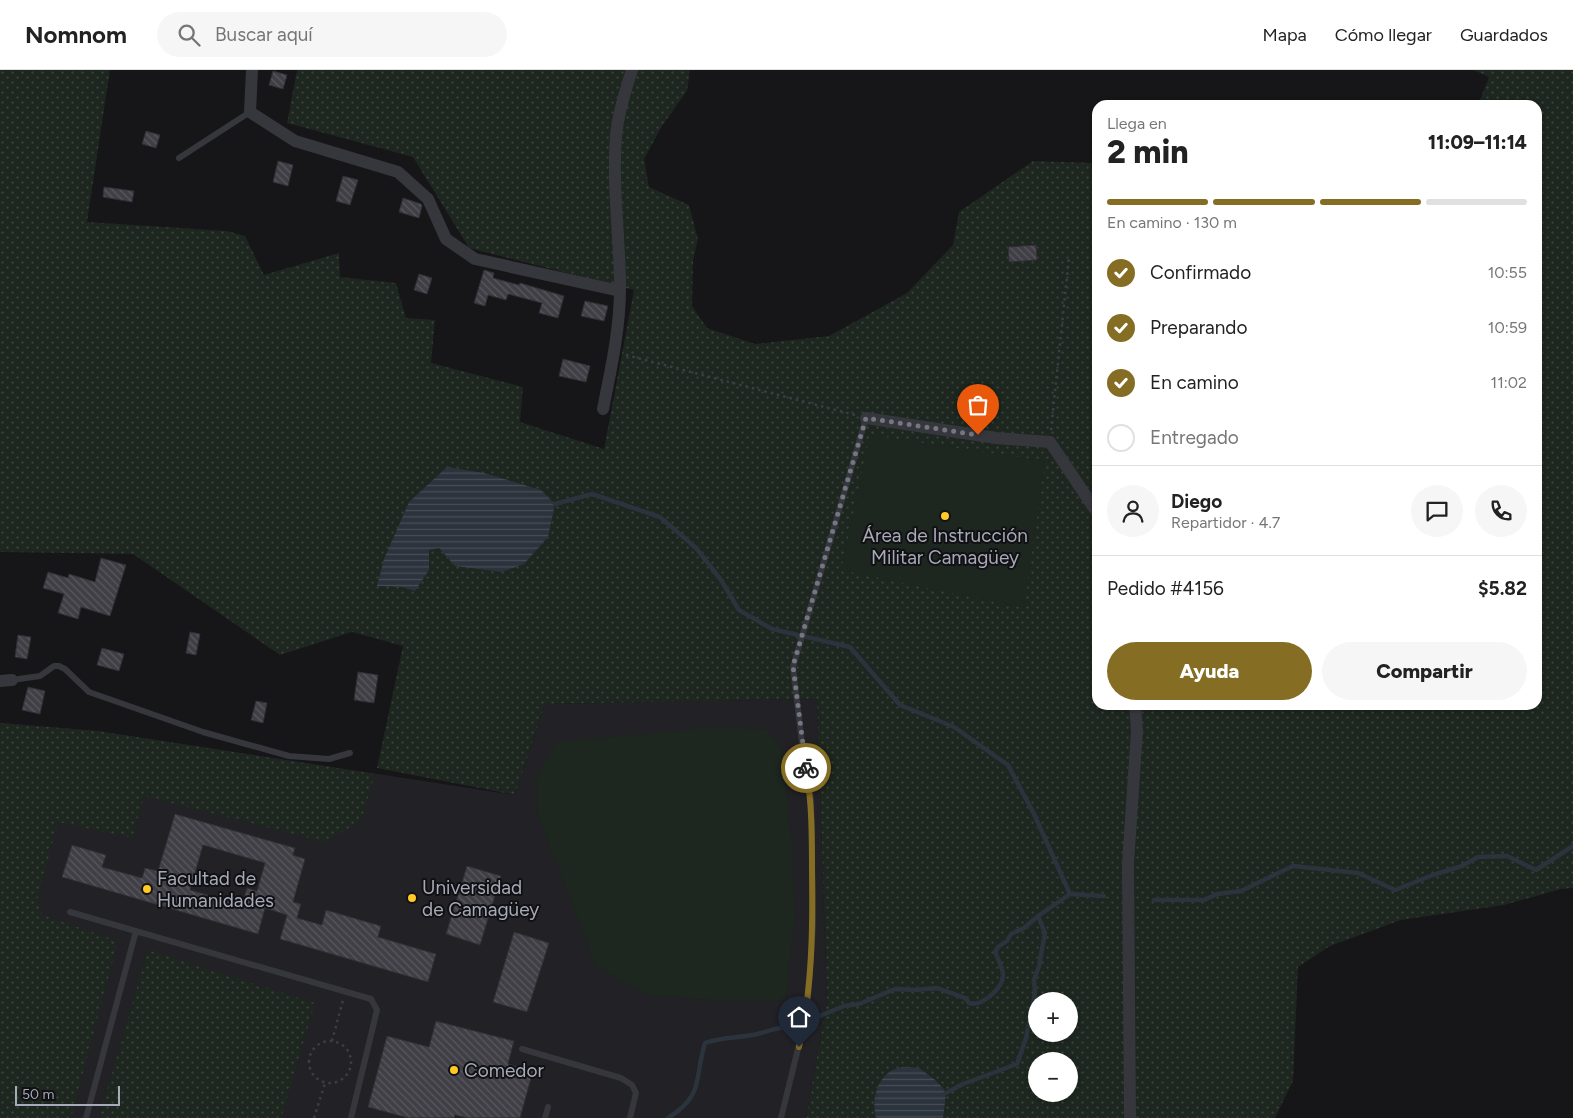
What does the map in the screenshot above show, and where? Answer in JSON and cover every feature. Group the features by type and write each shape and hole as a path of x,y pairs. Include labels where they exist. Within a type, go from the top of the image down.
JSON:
{"street":[{"path":"252,70 250,112 295,141 398,172 428,199 446,239 475,259 620,291"},
{"path":"603,409 614,352 620,291 620,239 616,206 616,136 624,94 632,70"},
{"path":"866,418 996,438 1050,442 1092,505"},
{"path":"1130,1118 1128,863 1137,731 1135,710"}],"lane":[{"path":"179,158 250,112"},
{"path":"781,1118 807,1012 813,925 811,799 803,752 793,666 866,418"},
{"path":"6,681 40,676 54,666 59,666 65,669 89,692 203,732 289,756 329,759 350,753"},
{"path":"70,912 371,998 377,1010 351,1118"},
{"path":"86,1118 136,931"},
{"path":"522,1049 621,1078 632,1085 636,1093 630,1118"},
{"path":"545,1118 548,1107"}],"path":[{"path":"1050,442 1069,257"},
{"path":"614,352 866,418"},
{"path":"332,1041 345,991"},
{"path":"324,1042 338,1042 348,1050 352,1062 351,1068 344,1079 338,1082 325,1083 314,1076 309,1063 313,1050 324,1042"},
{"path":"314,1118 325,1083"}],"shaded area":[{"path":"0,70 110,70 87,222 227,231 245,236 264,275 339,253 340,277 396,283 406,318 435,320 431,363 523,387 520,422 604,449 634,290 469,248 413,157 287,123 297,70 690,70 687,91 662,126 644,159 649,187 689,205 698,239 693,261 692,306 707,328 755,344 829,336 907,293 953,245 959,212 1033,161 1092,163 1092,710 1542,710 1542,100 1480,100 1489,77 1473,70 1573,70 1573,888 1561,889 1504,905 1401,920 1330,946 1298,967 1293,1081 1275,1118 806,1118 827,1001 817,699 545,704 515,795 377,768 403,646 352,632 280,655 133,554 0,552"},
{"name":"Área de Instrucción Militar Camagüey","path":"870,435 1045,461 1024,608 841,570"},
{"path":"447,467 484,473 541,490 555,504 548,537 524,564 502,572 455,566 439,548 429,550 429,570 415,591 402,587 377,586 384,559 409,502"},
{"name":"Universidad de Camagüey","path":"817,699 827,1001 806,1118 0,1118 0,723 98,731 515,795 545,704"},
{"path":"0,723 98,731 375,774 361,821 325,842 144,796 132,838 58,822 37,900 43,915 118,941 71,1118 0,1118"},
{"path":"711,727 767,729 782,748 792,841 795,917 786,1000 728,1001 648,996 596,966 538,816 536,777 556,742"},
{"path":"148,950 315,1003 281,1118 99,1118"},
{"path":"903,1067 919,1068 943,1088 946,1093 943,1118 876,1118 874,1106 880,1082 889,1072"}],"building":[{"path":"273,71 287,75 283,89 269,85"},
{"path":"146,131 160,135 156,148 142,144"},
{"path":"278,161 293,165 288,186 273,182"},
{"path":"343,176 358,180 350,205 336,201"},
{"path":"104,187 134,191 132,202 103,197"},
{"path":"403,198 421,204 419,218 399,212"},
{"path":"1036,245 1037,260 1009,262 1008,247"},
{"path":"484,270 494,273 493,278 519,285 520,283 564,296 558,318 539,313 542,303 508,294 506,300 488,295 485,306 474,303"},
{"path":"419,274 432,278 427,294 414,290"},
{"path":"585,301 608,306 604,321 581,316"},
{"path":"563,359 590,366 586,382 559,376"},
{"path":"101,558 126,565 110,616 81,607 78,619 58,613 64,594 43,588 48,572 68,578 69,574 95,582"},
{"path":"190,632 200,634 196,655 186,653"},
{"path":"18,635 31,637 27,659 15,657"},
{"path":"102,648 124,654 119,671 97,665"},
{"path":"358,672 378,675 374,703 354,700"},
{"path":"28,687 45,691 40,714 22,710"},
{"path":"256,701 267,703 263,723 251,720"},
{"path":"175,814 295,848 293,855 305,859 293,902 301,904 297,918 322,925 326,910 381,926 378,937 436,954 428,982 280,939 287,915 265,908 258,934 62,877 72,845 106,855 102,867 142,878 145,868 158,871","holes":["203,845 265,863 257,891 247,888 242,905 190,890"]},
{"path":"467,866 501,876 480,945 446,934"},
{"path":"514,932 549,943 527,1012 493,1002"},
{"name":"Comedor","path":"436,1021 514,1041 508,1064 533,1071 520,1118 467,1118 455,1115 454,1118 408,1118 368,1107 387,1036 429,1047"}],"waterway":[{"path":"555,504 592,494 660,517 696,548 721,580 739,610 772,629 850,647 900,705 954,727 1008,765 1034,814 1070,894"},
{"path":"1154,900 1204,900 1217,894 1241,891 1293,866 1358,873 1395,890 1462,866 1478,857 1507,856 1536,870 1573,846"},
{"path":"817,1017 844,1006 859,1004 895,989 937,988 965,998 969,1003 980,1002 996,991 1000,985 1003,975 995,952 998,947 1007,941 1011,934 1024,928 1070,894 1104,896"},
{"path":"946,1093 963,1084 1017,1064 1026,1038 1035,993 1034,980 1039,966 1045,933 1038,916"},
{"path":"668,1118 680,1110 693,1093 705,1043 792,1026"}],"way so far":[{"path":"806,768 793,666 866,418 978,435"}],"place":[{"name":"Área de Instrucción Militar Camagüey","path":"945,516"},
{"name":"Facultad de Humanidades","path":"147,889"},
{"name":"Universidad de Camagüey","path":"412,898"},
{"name":"Comedor","path":"454,1070"}],"route":[{"path":"799,1047 807,1012 813,925 811,799 806,768"}]}
